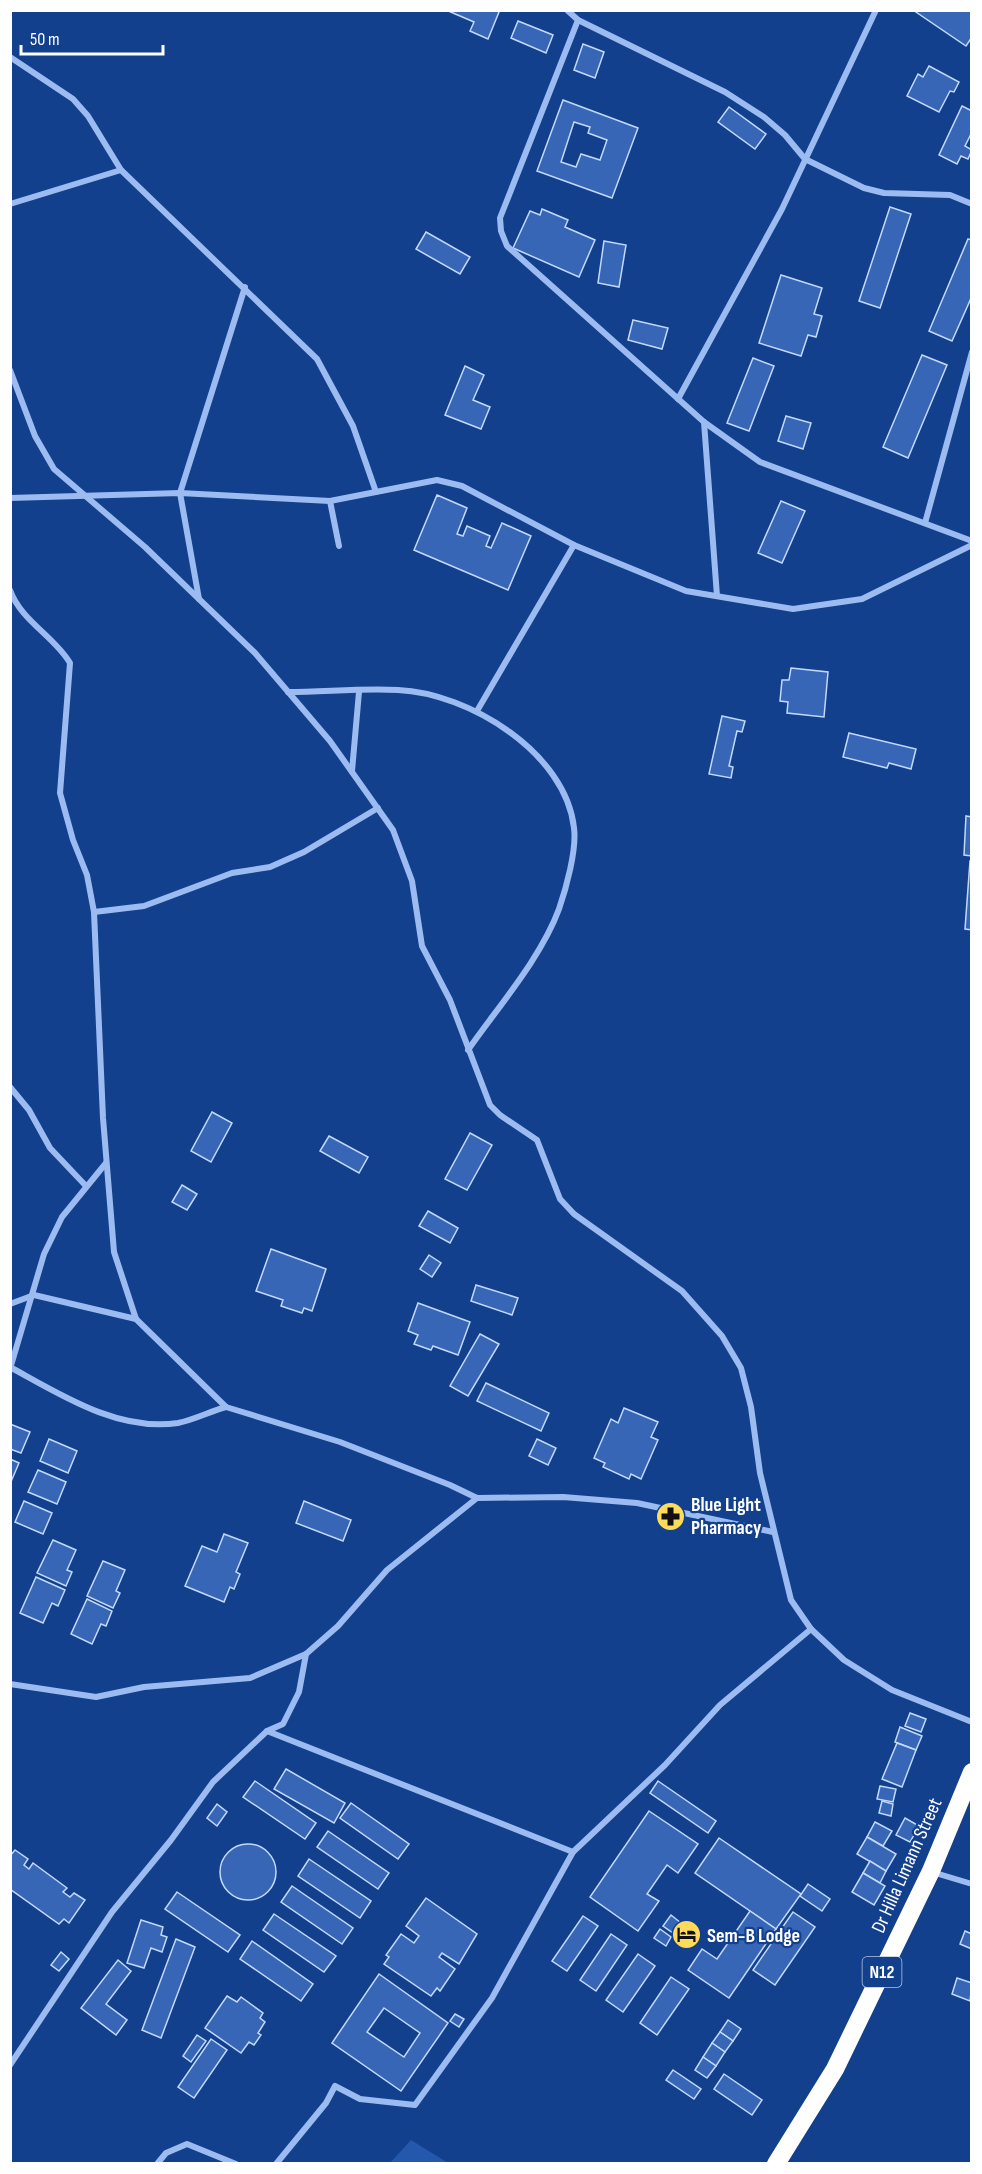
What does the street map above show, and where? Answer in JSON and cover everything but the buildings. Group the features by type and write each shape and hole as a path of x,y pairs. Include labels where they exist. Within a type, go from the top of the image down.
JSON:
{"highway":[{"name":"Dr Hilla Limann Street","path":"776,2163 835,2069 930,1871 972,1772"}],"street":[{"path":"567,10 578,20 744,103 785,135 805,159 864,188 884,193 950,195 972,204"},
{"path":"678,399 782,209 876,10"},
{"path":"578,20 500,218 501,231 507,246 704,422 760,462 925,523 972,543"},
{"path":"10,57 73,99 88,116 121,171 317,359 353,426 376,492"},
{"path":"10,204 121,171"},
{"path":"199,599 180,493 244,287"},
{"path":"925,523 972,352"},
{"path":"10,370 35,436 54,469 145,547 255,653 352,772 393,830 412,881 422,946 450,1000 490,1105 500,1115 537,1140 560,1199 606,1238 682,1291 722,1335 741,1368 751,1407 760,1473 791,1600 811,1629 844,1660 892,1690 972,1722"},
{"path":"704,422 717,596"},
{"path":"10,498 180,493 330,501 437,480 462,486 574,545 686,591 793,609 862,599 972,543"},
{"path":"330,501 339,546"},
{"path":"477,711 574,545"},
{"path":"10,590 14,600 29,620 64,653 70,663 60,793 73,840 87,875 94,912 106,1163 114,1252 136,1319 226,1407 340,1442 450,1485 477,1498 563,1497 637,1503 773,1532"},
{"path":"288,692 399,690 450,701 477,711 522,740 549,767 567,799 575,830 559,909 521,975 468,1050"},
{"path":"352,772 359,692"},
{"path":"94,912 144,906 232,873 270,867 304,852 378,808"},
{"path":"10,1087 29,1110 50,1148 86,1186"},
{"path":"106,1163 62,1217 44,1254 11,1368 91,1409 135,1423 181,1422 226,1407"},
{"path":"10,1304 34,1295 136,1319"},
{"path":"10,1684 96,1698 144,1687 250,1678 306,1654 338,1626 387,1570 477,1498"},
{"path":"276,2163 326,2103 335,2086 360,2099 415,2105 492,1998 573,1852 664,1765 720,1705 811,1629"},
{"path":"10,2065 111,1912 171,1840 213,1782 267,1731 283,1724 298,1692 306,1654"},
{"path":"267,1731 573,1852"},
{"path":"930,1871 972,1884"},
{"path":"157,2163 166,2153 187,2144 236,2163"}],"shaded area":[{"path":"411,2140 448,2163 390,2163"}],"place":[{"name":"Blue Light Pharmacy","path":"670,1516"},
{"name":"Sem-B Lodge","path":"686,1935"}]}
